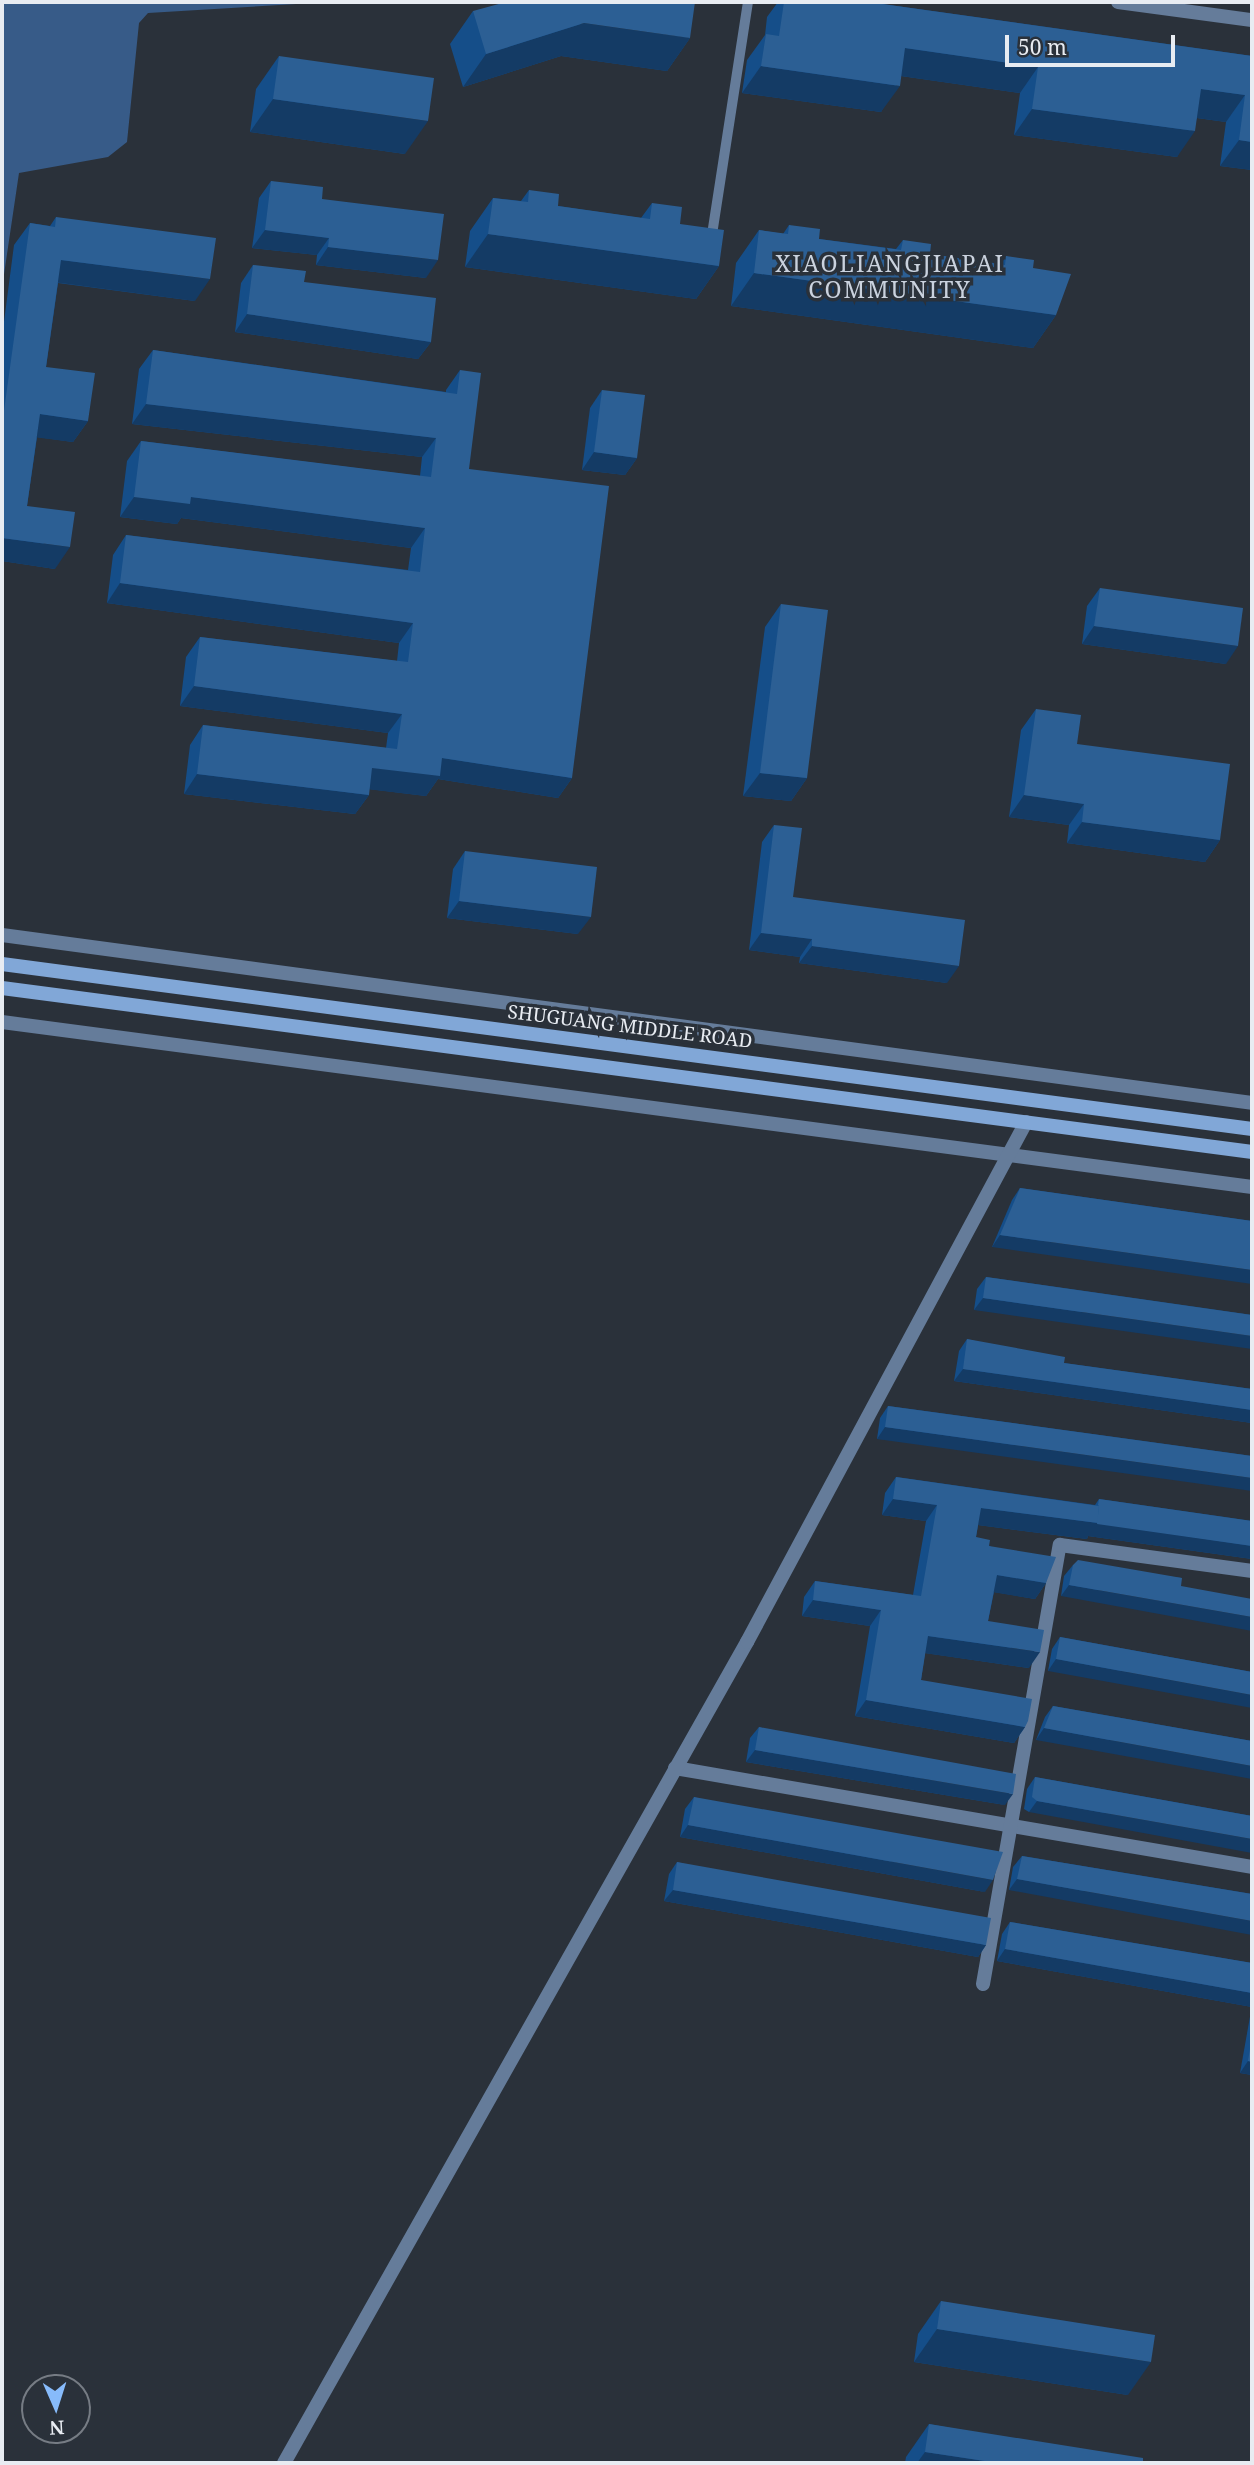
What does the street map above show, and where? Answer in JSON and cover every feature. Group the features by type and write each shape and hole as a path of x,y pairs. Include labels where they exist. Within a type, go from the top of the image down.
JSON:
{"main road":[{"name":"SHUGUANG MIDDLE ROAD","path":"2,964 1252,1129"},
{"path":"2,988 1252,1152"}],"street":[{"path":"1118,2 1252,20"},
{"path":"2,935 1252,1103"},
{"path":"2,1022 1252,1187"},
{"path":"284,2463 675,1768 1026,1122"},
{"path":"983,1984 1060,1545 1252,1571"},
{"path":"675,1768 1252,1867"}],"lane":[{"path":"711,244 748,2"}],"shaded area":[{"path":"2,2 330,2 148,13 139,23 127,142 108,157 19,173 2,288"}],"building":[{"path":"506,2 695,2 690,38 584,23 486,54 473,11"},
{"path":"784,2 868,2 1252,56 1252,142 1239,140 1245,95 1201,89 1195,131 1032,109 1038,67 905,48 900,86 761,66 766,34 779,36"},
{"path":"279,56 434,78 428,121 273,99"},
{"path":"271,181 323,187 322,199 444,214 438,260 328,247 329,238 265,230"},
{"path":"529,190 559,194 558,206 650,219 652,203 682,207 680,224 724,230 719,266 488,234 493,198 528,202"},
{"path":"56,217 216,238 210,279 61,260 46,367 95,373 88,421 40,414 27,506 75,512 70,547 2,538 2,425 30,223 55,227"},
{"path":"789,225 820,229 819,239 901,250 903,240 931,244 930,254 1005,265 1006,256 1034,260 1033,268 1071,274 1056,315 754,273 759,230 788,234"},
{"path":"253,265 306,271 304,282 436,298 431,342 247,314"},
{"path":"153,350 457,394 460,370 481,373 469,469 609,486 572,778 442,758 440,776 372,768 369,795 197,774 203,725 397,749 402,714 194,686 200,637 408,662 413,623 120,583 126,535 420,572 425,528 191,497 190,504 134,497 141,441 431,477 436,438 146,404"},
{"path":"602,390 645,395 637,458 594,452"},
{"path":"1100,588 1243,608 1238,646 1094,626"},
{"path":"781,604 828,610 807,778 760,773"},
{"path":"1036,709 1081,715 1077,744 1230,764 1220,840 1082,822 1084,804 1024,795"},
{"path":"774,825 802,828 793,897 965,920 959,966 812,946 812,939 761,933"},
{"path":"465,851 597,867 591,917 459,901"},
{"path":"1020,1188 1252,1221 1252,1270 1000,1235"},
{"path":"986,1277 1252,1315 1252,1336 983,1298"},
{"path":"967,1339 1065,1357 1064,1363 1252,1389 1252,1410 963,1369"},
{"path":"888,1406 1252,1456 1252,1478 885,1427"},
{"path":"896,1477 1099,1506 1098,1523 981,1508 976,1537 990,1540 989,1546 1056,1557 1046,1583 997,1575 988,1621 1044,1630 1040,1652 928,1636 921,1680 1032,1699 1025,1727 866,1700 881,1610 813,1600 815,1581 921,1596 937,1505 893,1499"},
{"path":"1099,1499 1252,1521 1252,1546 1097,1524"},
{"path":"1078,1560 1182,1578 1181,1586 1252,1599 1252,1617 1069,1585 1073,1565"},
{"path":"1060,1637 1252,1672 1252,1695 1056,1659"},
{"path":"1053,1706 1252,1741 1252,1766 1044,1728"},
{"path":"759,1727 1016,1774 1013,1794 755,1750"},
{"path":"1035,1777 1252,1816 1252,1839 1037,1801 1032,1797"},
{"path":"694,1797 1003,1852 993,1880 688,1825"},
{"path":"1022,1856 1252,1894 1252,1921 1017,1879"},
{"path":"677,1862 991,1918 986,1945 673,1890"},
{"path":"1010,1922 1252,1963 1252,1993 1005,1949"},
{"path":"1252,2037 1252,2062 1248,2061"},
{"path":"941,2301 1155,2335 1151,2362 937,2329"},
{"path":"929,2424 1143,2458 1143,2463 998,2463 925,2452"}],"district":[{"name":"XIAOLIANGJIAPAI COMMUNITY","path":"890,276"}]}
